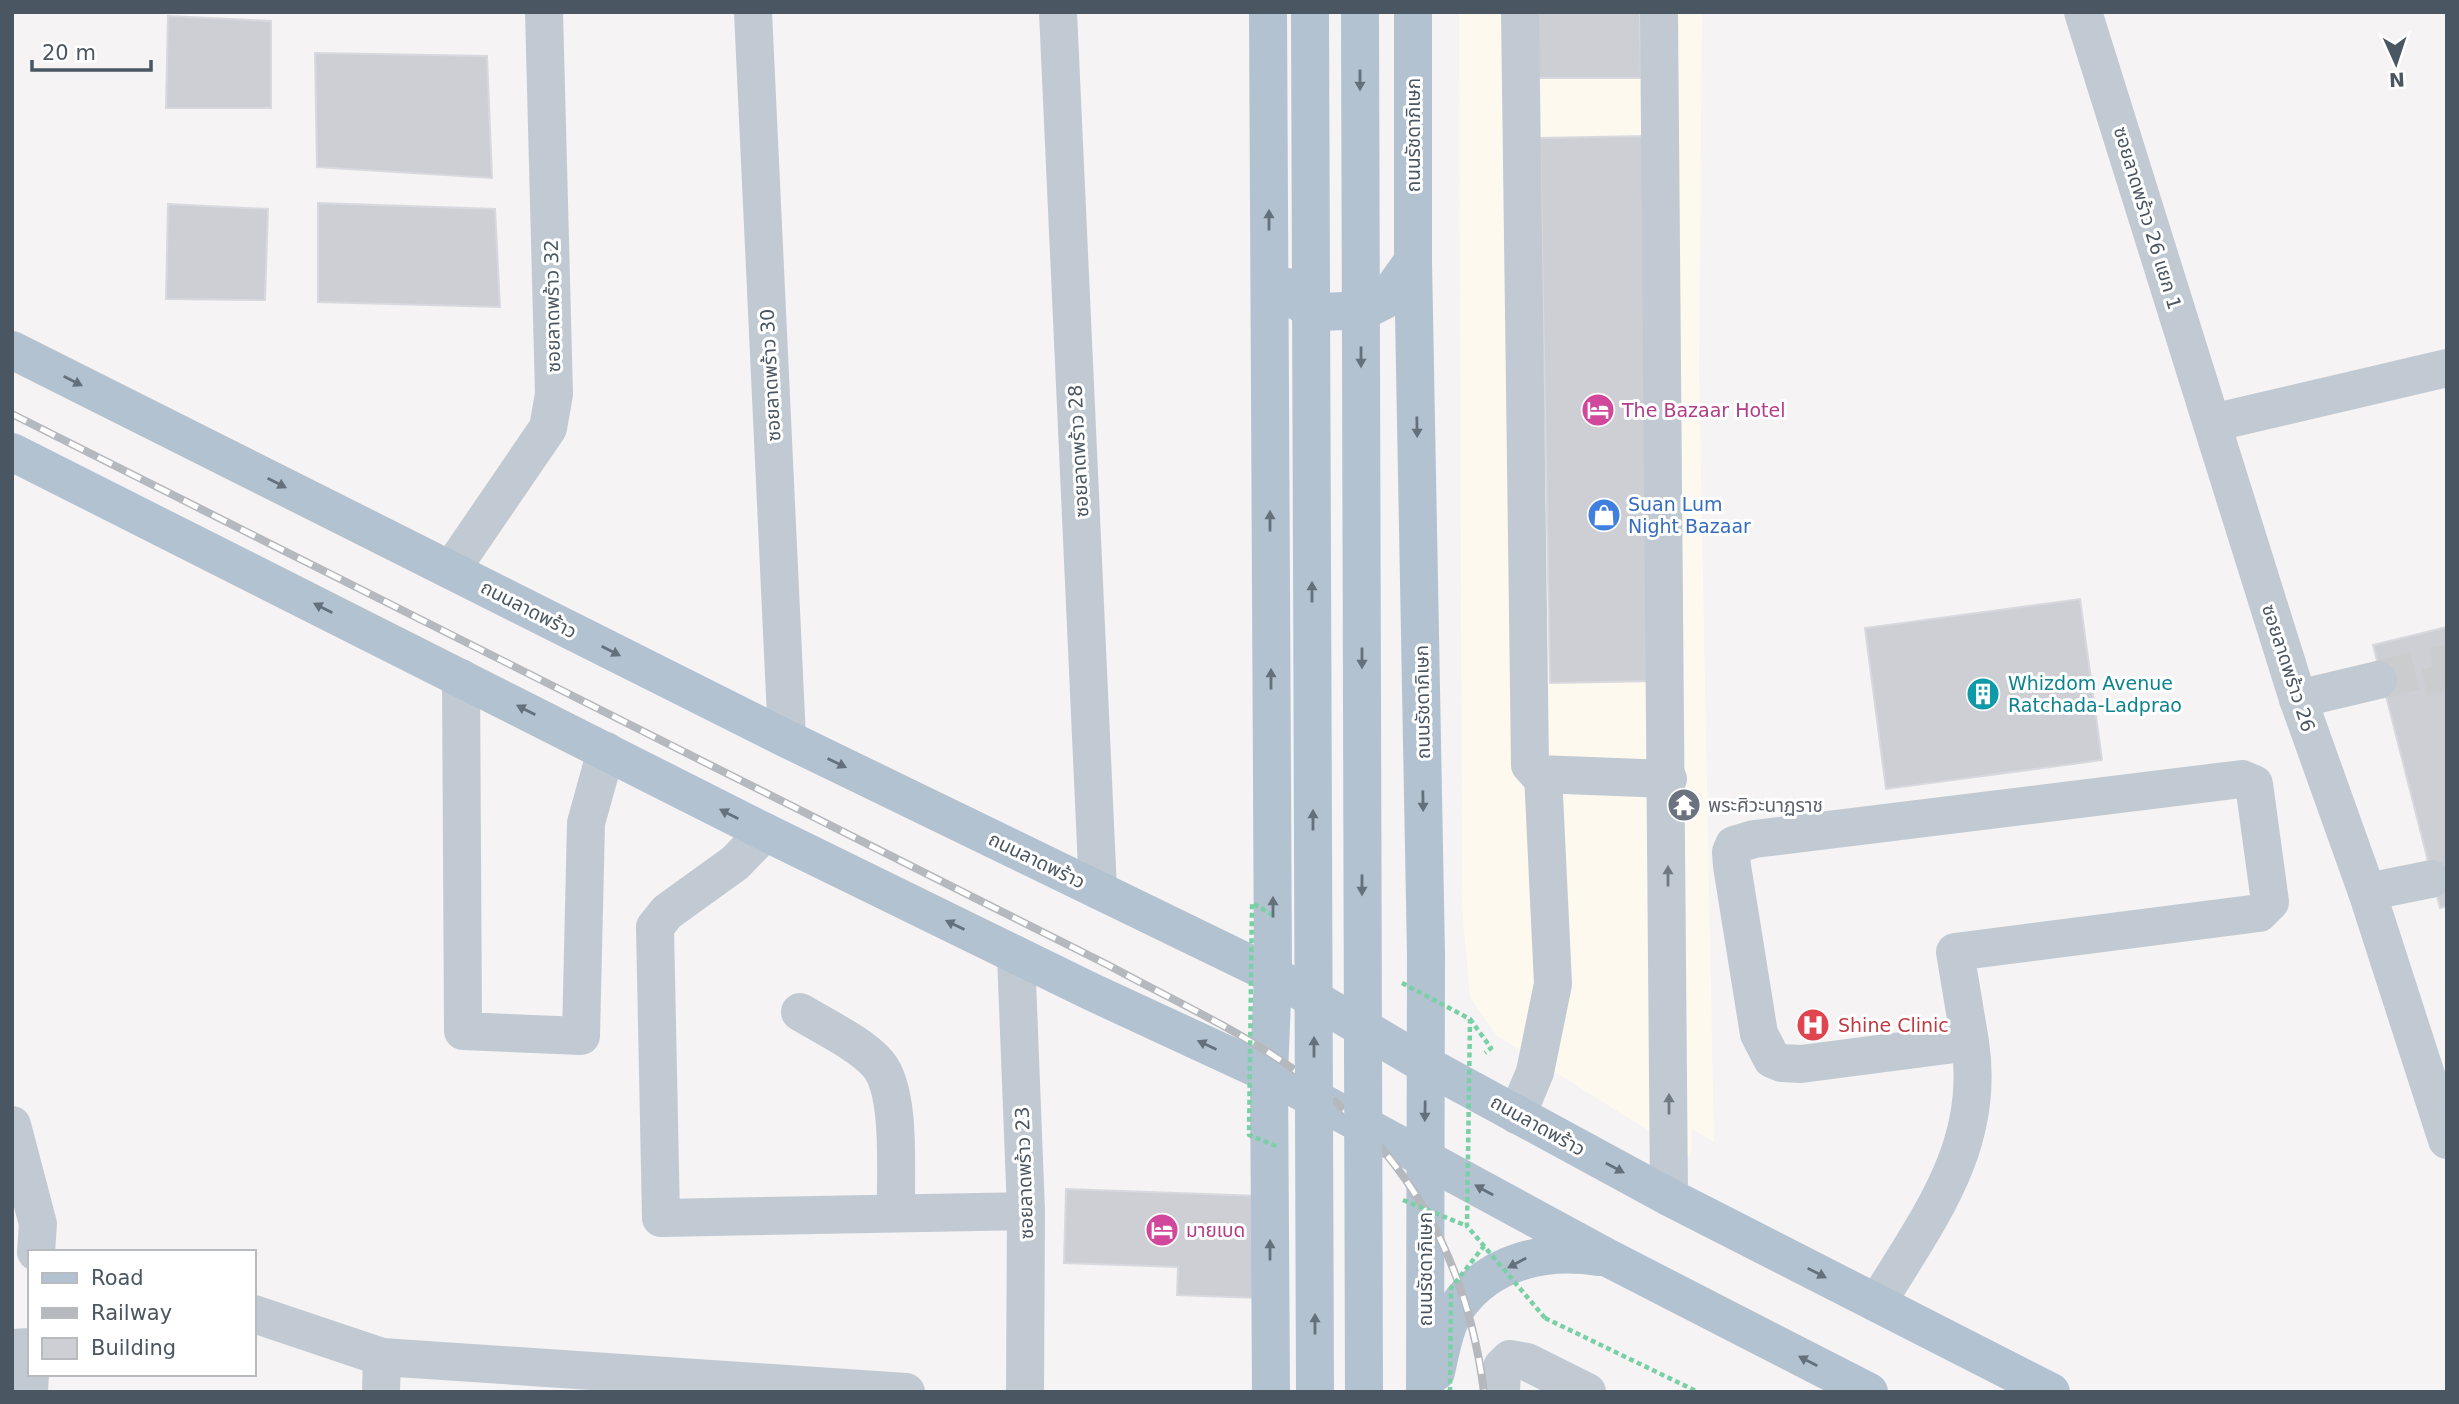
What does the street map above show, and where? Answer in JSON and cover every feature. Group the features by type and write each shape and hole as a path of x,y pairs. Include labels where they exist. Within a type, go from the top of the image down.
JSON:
{"main road":[{"path":"1268,12 1273,975 1269,1074 1270,1392"},
{"path":"1310,12 1315,1392"},
{"path":"1360,12 1364,1392"},
{"name":"ถนนรัชดาภิเษก","path":"1413,12 1413,261 1426,1065 1425,1392"},
{"path":"1269,265 1300,303 1321,312 1365,310 1385,300 1413,261"},
{"name":"ถนนลาดพร้าว","path":"12,350 787,739 1273,975 1517,1115 2051,1392"},
{"path":"12,452 765,832 1016,955 1269,1074 1608,1258 1869,1392"},
{"path":"1431,1392 1445,1335 1459,1305 1487,1279 1528,1257 1568,1252 1608,1258"}],"street":[{"name":"ซอยลาดพร้าว 32","path":"451,570 548,428 554,394 544,12"},
{"name":"ซอยลาดพร้าว 30","path":"753,12 787,739"},
{"name":"ซอยลาดพร้าว 28","path":"1058,12 1098,890"},
{"path":"1520,12 1532,771 1543,774 1668,779"},
{"path":"1659,12 1668,779 1669,1196"},
{"name":"ซอยลาดพร้าว 26 แยก 1","path":"2083,12 2212,423"},
{"path":"2212,423 2447,368"},
{"name":"ซอยลาดพร้าว 26","path":"2212,423 2298,699 2367,892 2447,1140"},
{"path":"461,678 463,1031 581,1036 586,823 606,751"},
{"path":"2298,699 2378,680"},
{"path":"1517,1115 1535,1072 1553,984 1543,774"},
{"path":"1877,1303 1932,1213 1962,1148 1974,1097 1970,1042 1955,952 2259,913 2270,902 2254,784 2250,780 2242,779 1768,837 1734,845 1731,852 1732,866 1759,1034 1772,1059 1782,1063 1801,1064 1970,1042"},
{"path":"765,832 736,863 667,912 655,927 661,1218 1026,1211"},
{"path":"2367,892 2431,879"},
{"name":"ซอยลาดพร้าว 23","path":"1016,955 1026,1211 1025,1392"},
{"path":"800,1012 867,1055 878,1064 886,1078 892,1111 896,1213"},
{"path":"12,1125 38,1224 36,1250"},
{"path":"256,1315 381,1375 906,1392"},
{"path":"1501,1392 1502,1367 1510,1359 1527,1362 1587,1392"}],"path":[{"path":"1462,1026 1482,1055 1491,1048 1470,1019"},
{"path":"1450,1392 1451,1288 1484,1246 1545,1318 1698,1392"}],"shaded area":[{"name":"Suan Lum Night Bazaar","path":"1459,12 1702,12 1699,372 1714,1142 1692,1129 1691,1157 1497,1036 1470,998 1462,908"}],"building":[{"path":"1535,12 1640,12 1641,78 1535,78"},
{"path":"168,16 271,21 271,108 166,108"},
{"path":"315,53 487,56 492,178 317,167"},
{"name":"The Bazaar Hotel","path":"1646,136 1657,681 1550,683 1540,138"},
{"path":"318,203 495,209 500,307 318,302"},
{"path":"168,204 268,209 265,300 166,299"},
{"name":"Whizdom Avenue Ratchada-Ladprao","path":"2080,599 2102,760 1886,789 1865,628"},
{"path":"2447,627 2447,906 2440,908 2373,645"},
{"name":"มายเบด","path":"1066,1189 1259,1196 1257,1298 1177,1295 1178,1267 1064,1263"}],"tunnel":[{"path":"2378,680 2440,665 2447,691"}],"railway":[{"path":"12,414 1108,965 1217,1022 1280,1060 1322,1091 1360,1125 1393,1162 1420,1202 1443,1246 1461,1292 1475,1340 1484,1392"}],"place":[{"name":"The Bazaar Hotel","path":"1598,410"},
{"name":"Suan Lum Night Bazaar","path":"1604,515"},
{"name":"Whizdom Avenue Ratchada-Ladprao","path":"1983,694"},
{"name":"พระศิวะนาฏราช","path":"1684,805"},
{"name":"Shine Clinic","path":"1813,1025"},
{"name":"มายเบด","path":"1162,1230"}]}
